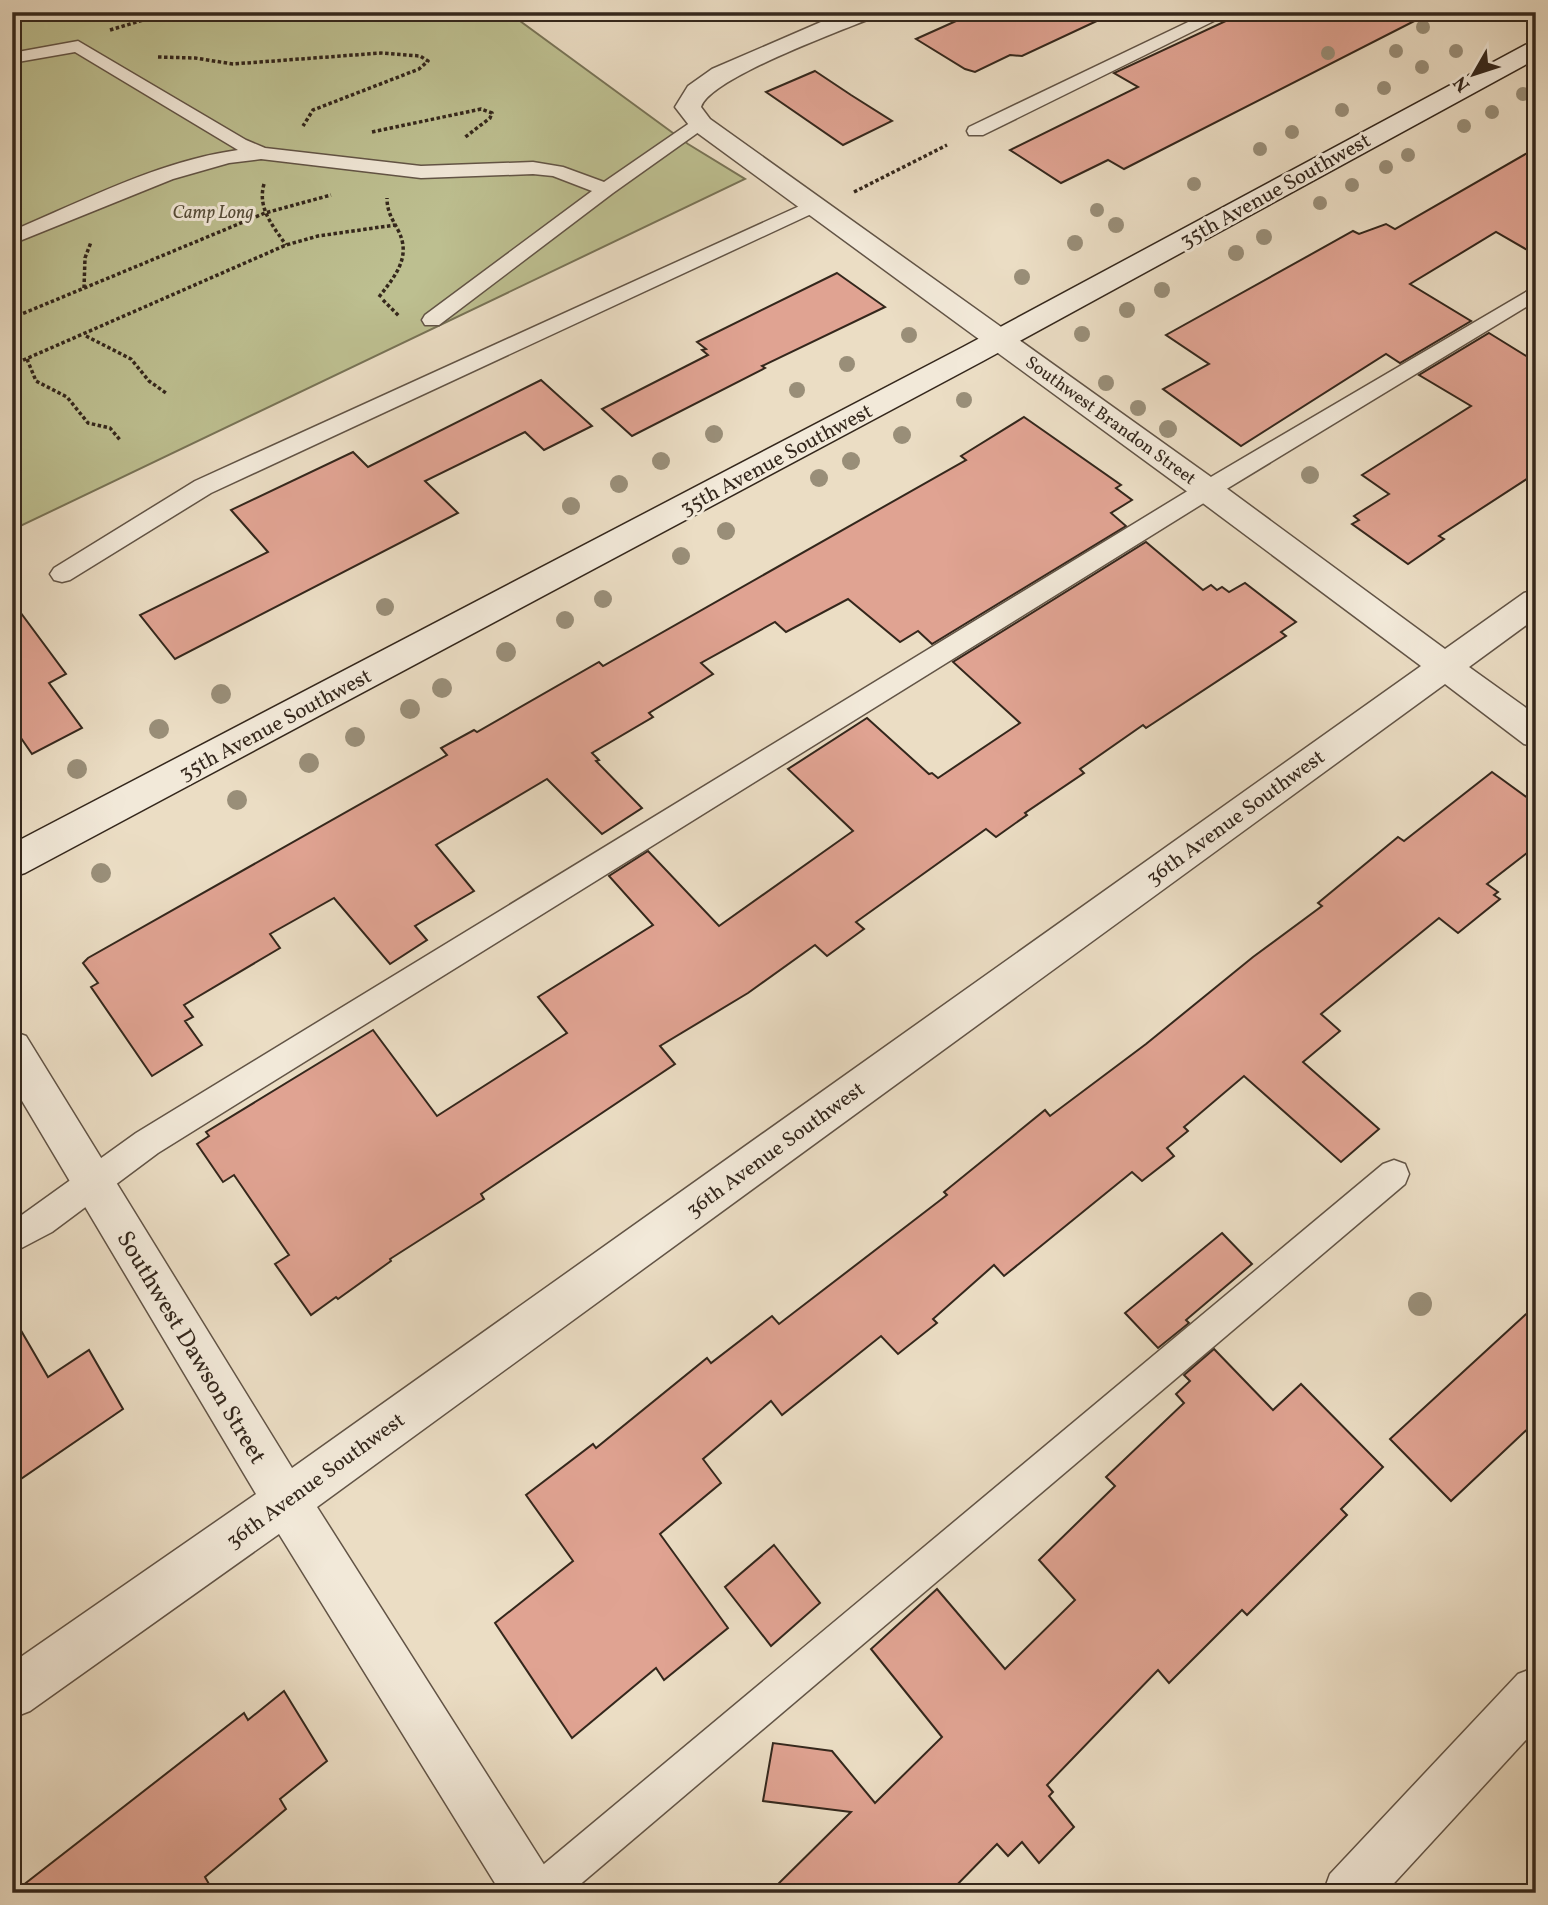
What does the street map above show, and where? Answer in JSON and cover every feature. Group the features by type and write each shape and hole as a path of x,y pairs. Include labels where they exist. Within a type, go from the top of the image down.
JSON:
{"street":[{"path":"694,115 690,98 721,74 866,12"},
{"name":"35th Avenue Southwest","path":"12,862 1000,340 1536,49"},
{"name":"Southwest Brandon Street","path":"694,115 1536,734"},
{"name":"36th Avenue Southwest","path":"12,1693 286,1502 1536,601"},
{"name":"Southwest Dawson Street","path":"12,1048 286,1502 531,1893"},
{"path":"1349,1893 1536,1692"}],"lane":[{"path":"976,131 1223,12"},
{"path":"12,65 78,46"},
{"path":"12,58 78,46 239,144 269,154"},
{"path":"432,320 491,273 550,234 694,115"},
{"path":"12,238 199,164 237,155 269,154 426,171 533,168 556,171 606,189"},
{"path":"62,574 203,487 818,207"},
{"path":"12,1239 94,1184 147,1143 1207,490 1536,292"},
{"path":"540,1893 1394,1174"}],"path":[{"path":"78,46 112,30 170,12"},
{"path":"112,66 152,57 173,56 233,64 381,53 420,56 428,61 419,69 313,110 300,131"},
{"path":"364,134 481,109 492,113 477,130 448,149 426,171"},
{"path":"818,207 976,131"},
{"path":"269,154 260,192 265,213 286,245"},
{"path":"399,316 381,299 405,255 405,241 387,207 387,186 406,170"},
{"path":"12,318 265,213 339,194"},
{"path":"77,212 98,236 88,245 84,288"},
{"path":"12,365 286,245 318,236 395,225"},
{"path":"85,335 131,359 149,381 166,393"},
{"path":"27,359 36,381 67,397 88,423 110,428 120,440"}],"green space":[{"name":"Camp Long","path":"12,12 519,12 520,21 688,144 745,179 12,530"}],"building":[{"path":"976,12 1116,12 1022,56 1010,55 975,72 965,69 916,39"},
{"path":"1245,12 1432,12 1124,169 1108,160 1061,183 1010,150 1138,87 1114,73"},
{"path":"815,71 892,121 843,145 766,92"},
{"path":"1536,148 1536,255 1496,232 1410,284 1471,321 1400,363 1386,354 1241,446 1163,389 1209,364 1166,335 1353,231 1359,234 1386,224 1395,229"},
{"path":"837,273 885,307 762,366 765,368 632,436 602,409 708,355 702,350 706,349 697,342"},
{"path":"1489,333 1536,362 1536,473 1439,536 1444,539 1408,564 1352,524 1359,520 1354,516 1389,494 1362,475 1471,406 1419,375"},
{"path":"541,380 592,426 544,450 525,432 425,481 458,513 175,659 140,615 268,552 231,510 353,452 368,467"},
{"path":"1024,417 1121,485 1116,488 1132,500 1111,513 1126,526 932,644 918,631 900,642 848,599 786,632 775,622 701,663 713,674 649,713 653,717 592,753 599,760 596,761 642,808 602,834 547,779 436,845 474,891 415,926 427,940 390,964 334,898 270,934 280,948 184,1005 193,1017 185,1021 202,1045 152,1076 91,987 98,983 83,963 88,958 447,755 441,748 474,730 477,732 599,662 603,666 966,460 961,456"},
{"path":"1146,542 1203,590 1211,585 1217,590 1222,587 1229,592 1245,583 1296,622 1281,632 1286,636 1146,728 1143,725 1080,769 1084,773 1025,813 1027,815 996,837 986,829 856,922 864,929 827,956 815,945 748,993 660,1046 675,1064 481,1194 484,1199 390,1259 391,1261 338,1299 336,1297 311,1315 275,1264 289,1255 234,1175 223,1182 197,1144 209,1136 206,1132 373,1030 437,1116 567,1033 538,997 653,925 609,876 648,851 719,926 853,831 788,769 867,718 929,774 932,773 938,778 1020,723 953,662"},
{"path":"12,601 66,674 49,683 82,728 32,754 12,725"},
{"path":"1492,772 1536,804 1536,846 1487,884 1498,892 1494,895 1500,899 1458,933 1439,918 1321,1014 1340,1031 1303,1062 1379,1129 1341,1162 1244,1076 1184,1127 1188,1131 1167,1148 1174,1156 1142,1181 1132,1172 1004,1276 994,1265 933,1319 937,1323 898,1354 881,1336 782,1415 771,1401 703,1459 721,1483 660,1534 728,1628 664,1680 656,1668 572,1738 495,1623 573,1561 526,1495 593,1444 596,1448 707,1358 711,1363 772,1316 779,1324 947,1195 944,1192 1045,1110 1050,1116 1146,1044 1253,957 1322,906 1318,903 1398,837 1404,841"},
{"path":"1222,1233 1252,1264 1186,1320 1189,1323 1158,1348 1125,1313"},
{"path":"1536,1305 1536,1421 1451,1501 1390,1439"},
{"path":"12,1315 48,1377 89,1350 123,1409 12,1485"},
{"path":"1214,1349 1273,1410 1301,1384 1383,1467 1341,1509 1347,1515 1247,1615 1242,1610 1169,1683 1158,1670 1047,1785 1053,1792 1049,1796 1074,1827 1039,1863 1022,1842 1008,1856 997,1844 949,1893 769,1893 851,1812 763,1801 773,1743 832,1751 875,1803 942,1737 871,1649 937,1589 1005,1669 1075,1600 1039,1560 1115,1486 1106,1477 1184,1403 1176,1394 1190,1381 1184,1375"},
{"path":"774,1545 820,1603 771,1646 725,1587"},
{"path":"284,1691 327,1761 280,1799 286,1809 205,1877 214,1893 13,1893 244,1713 248,1720"}]}
